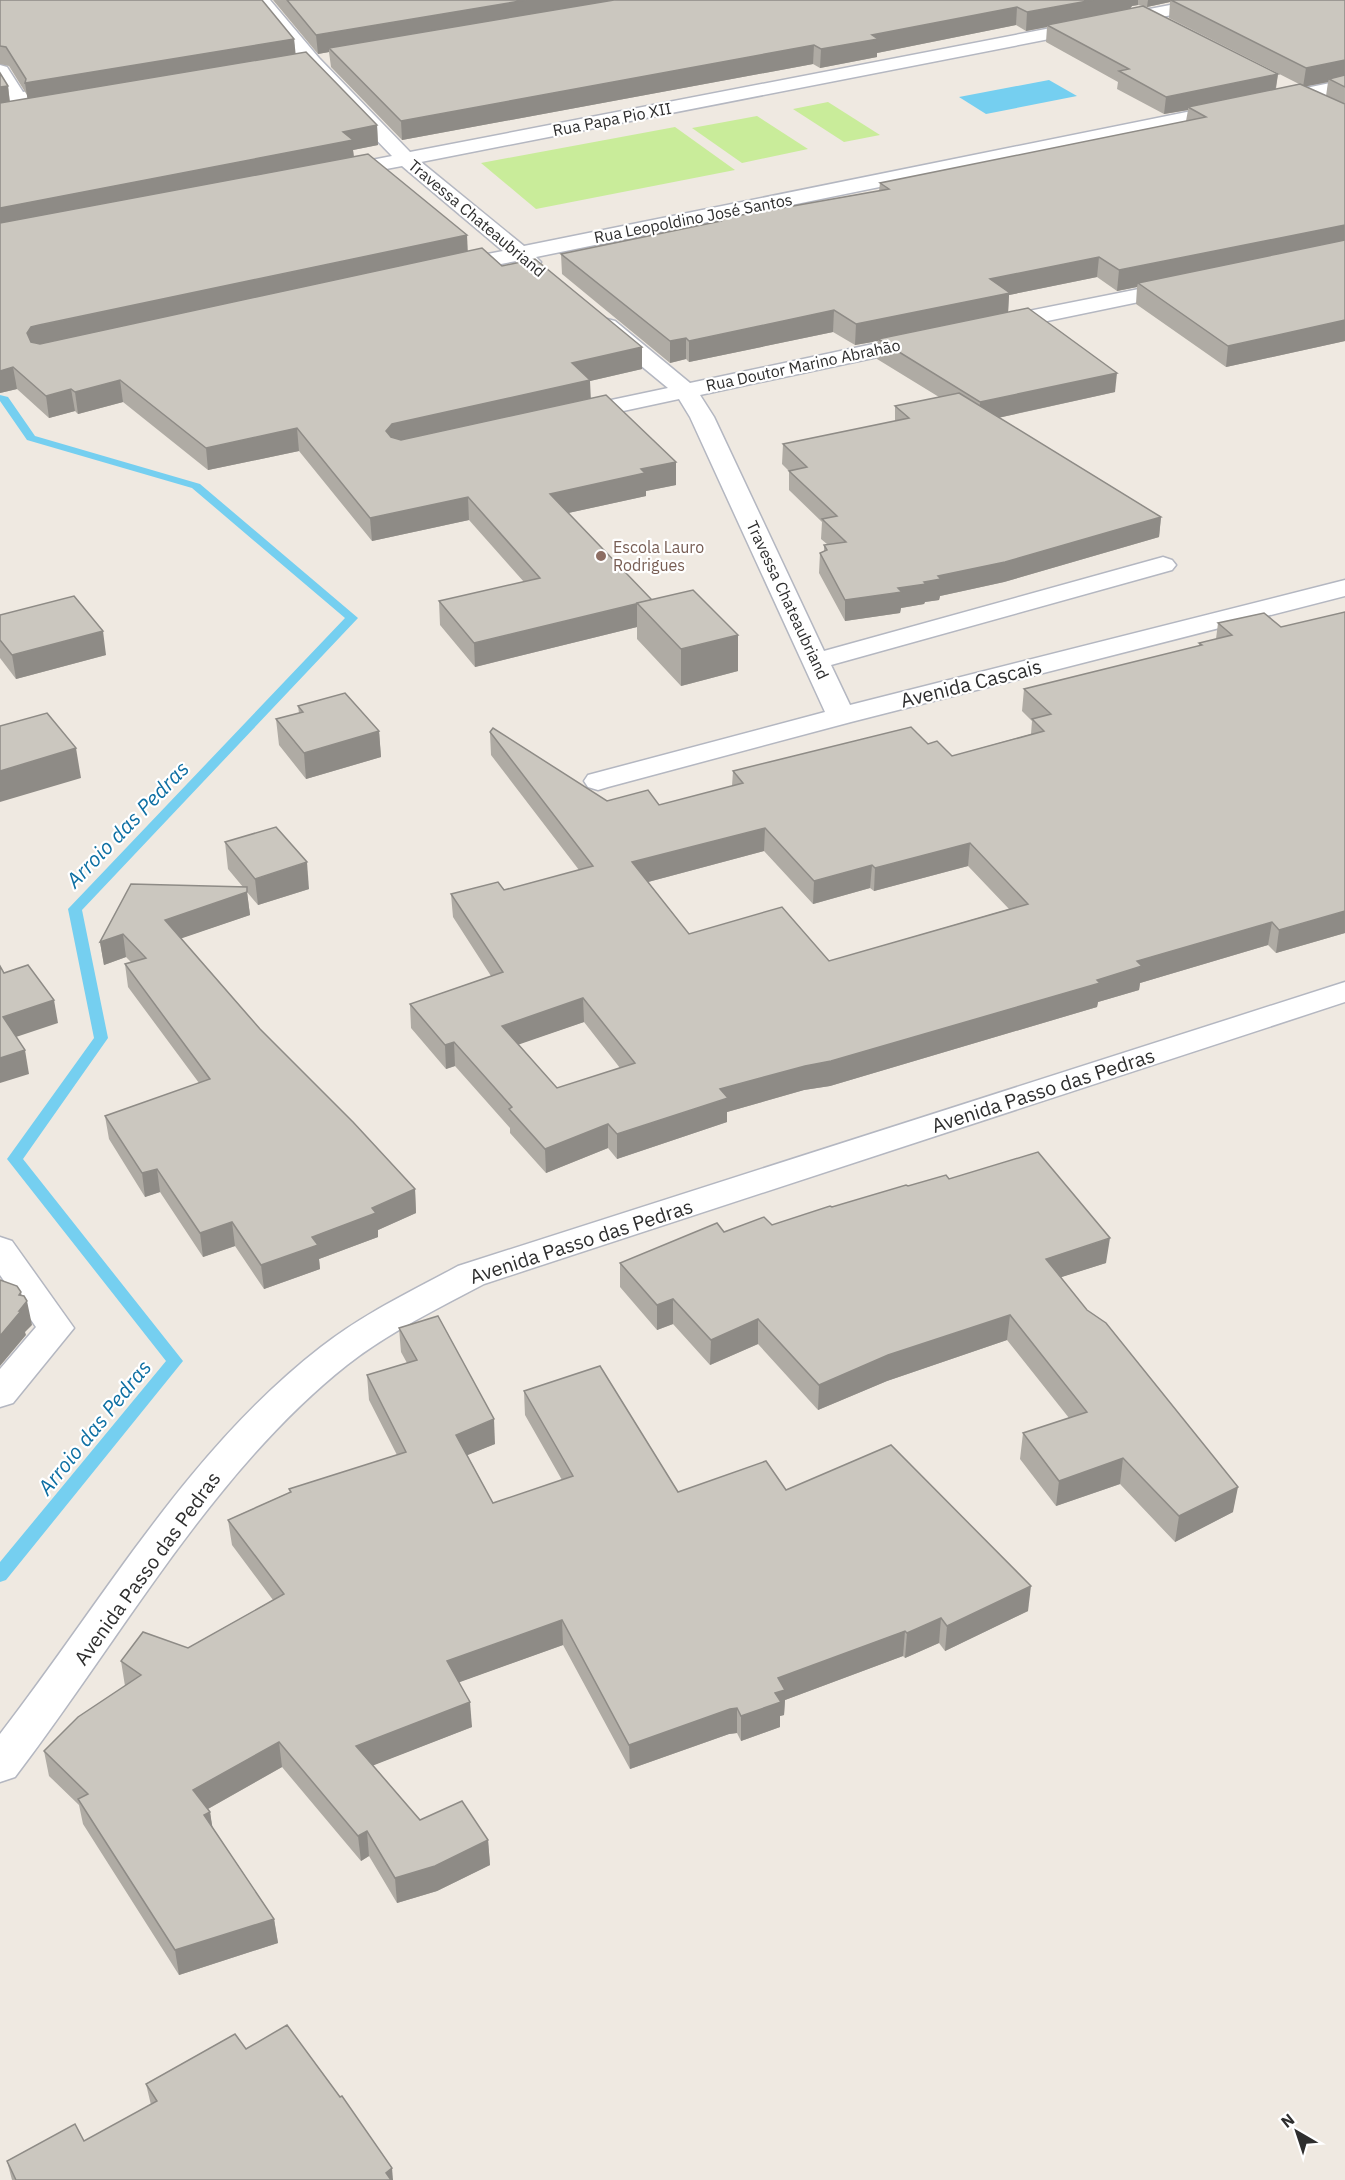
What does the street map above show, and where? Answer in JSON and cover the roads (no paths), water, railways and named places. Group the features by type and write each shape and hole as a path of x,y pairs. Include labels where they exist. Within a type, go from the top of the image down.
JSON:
{"street":[{"name":"Travessa Chateaubriand","path":"261,0 316,56 406,159 546,276"},
{"name":"Rua Papa Pio XII","path":"325,175 1223,0"},
{"path":"1119,4 1167,26"},
{"path":"284,60 316,56"},
{"path":"0,70 9,100 84,94 0,115"},
{"path":"1270,79 1327,109"},
{"name":"Rua Leopoldino José Santos","path":"425,273 1345,86"},
{"path":"974,330 1194,284"},
{"name":"Travessa Chateaubriand","path":"592,314 685,390 702,417 841,716"},
{"name":"Rua Doutor Marino Abrahão","path":"554,419 940,337"},
{"path":"817,661 1163,565"},
{"name":"Avenida Cascais","path":"598,781 841,716 1345,588"},
{"name":"Avenida Passo das Pedras","path":"0,1765 46,1707 186,1509 260,1422 334,1356 399,1313 471,1275 1345,992"},
{"path":"0,1249 56,1328 0,1394"}],"water":[{"path":"1049,80 1077,96 986,114 959,97"}],"waterway":[{"name":"Arroio das Pedras","path":"0,398 4,399 31,438 196,486 352,618 75,909 101,1038 15,1159 175,1361 0,1575"}],"place":[{"name":"Escola Lauro Rodrigues","path":"601,556"}]}
